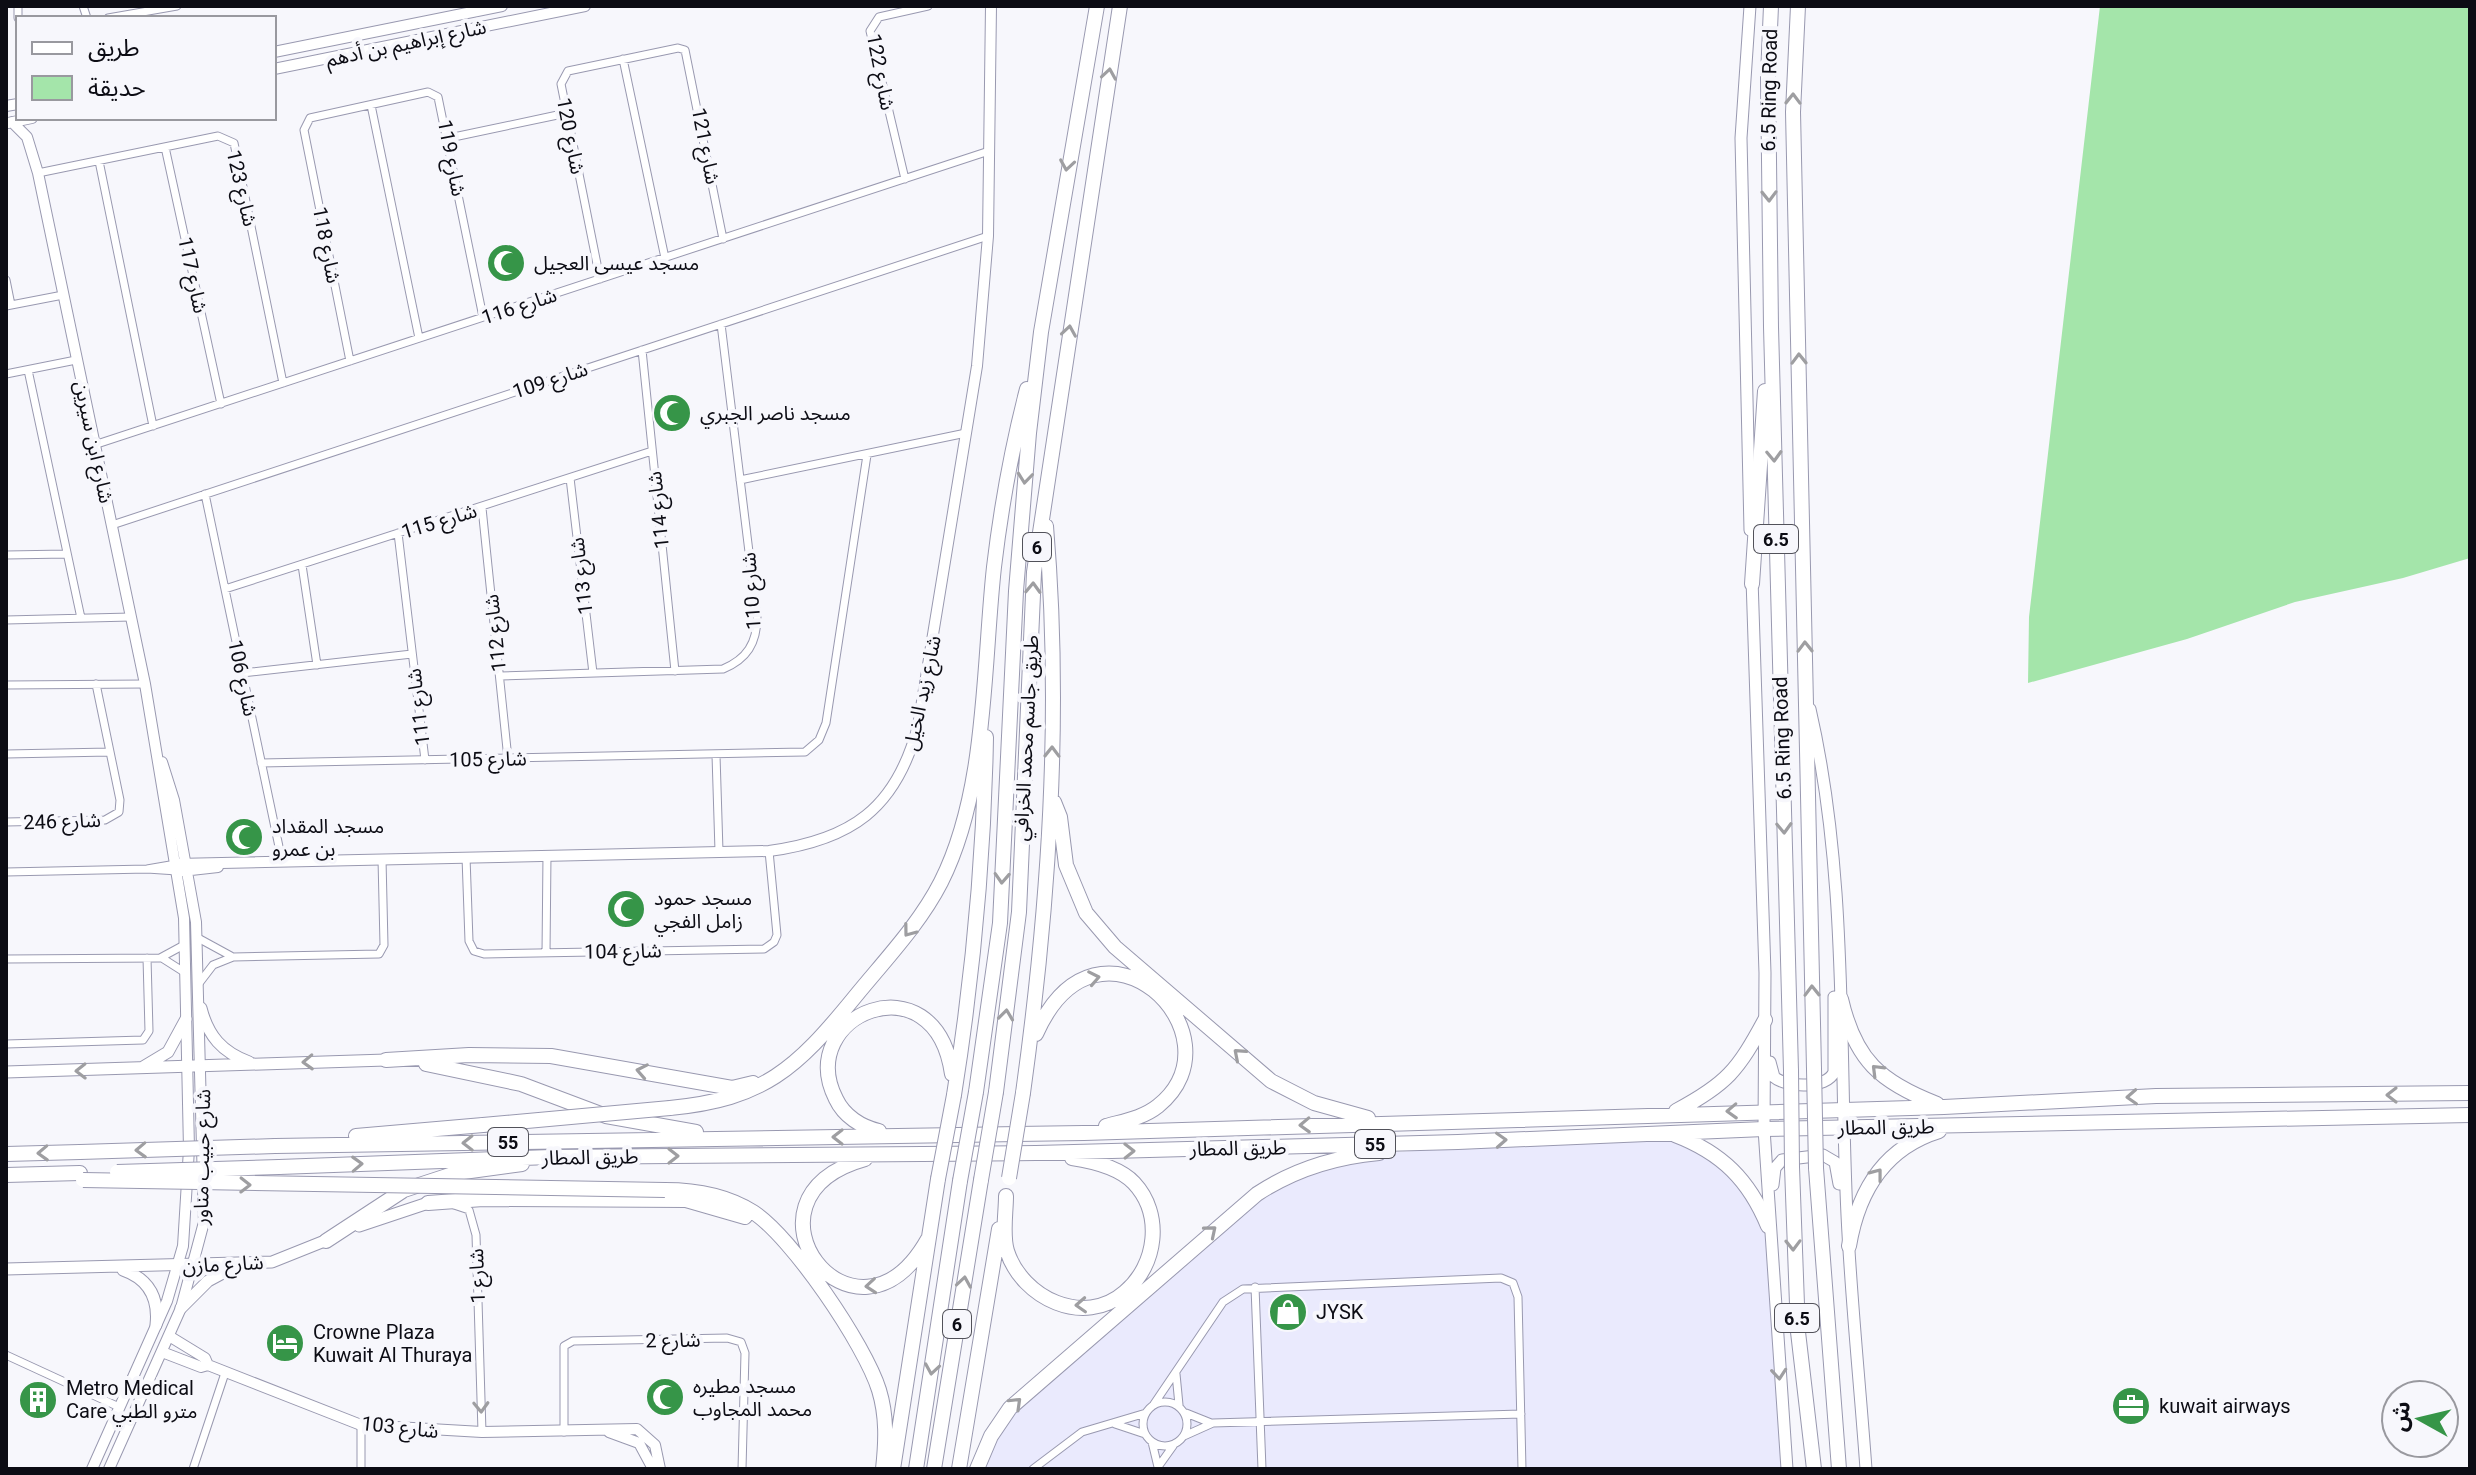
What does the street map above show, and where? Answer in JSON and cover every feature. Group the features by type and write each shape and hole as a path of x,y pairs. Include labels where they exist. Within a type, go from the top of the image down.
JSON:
{"highway":[{"path":"1072,134 1088,6"},
{"name":"طريق جاسم محمد الخرافي","path":"916,1469 1000,923 1021,514 1041,332 1072,134 1097,6"},
{"name":"طريق جاسم محمد الخرافي","path":"934,1469 996,1092 1019,912 1034,572 1120,6"},
{"name":"6.5 Ring Road","path":"1771,6 1768,89 1771,327 1792,1167 1798,1332 1814,1469"},
{"name":"6.5 Ring Road","path":"1798,6 1793,112 1816,1168 1839,1469"},
{"path":"1752,584 1771,327"},
{"path":"276,1146 670,1108 735,1098 770,1081 823,1036 899,943 942,882 957,841 979,733 1004,503 1041,332"},
{"path":"959,1469 1023,1093 1052,797 1050,582 1044,502"},
{"path":"893,1469 954,1093 974,937 984,812 988,645"},
{"path":"1052,797 1060,817 1066,865 1086,913 1115,947 1271,1081 1314,1103 1383,1123"},
{"path":"1028,1053 1051,1006 1071,985 1088,977 1128,976 1144,982 1169,1003 1178,1018 1184,1051 1182,1067 1169,1094 1141,1116 1084,1133"},
{"path":"1841,999 1859,1050 1878,1073 1904,1091 1944,1107"},
{"path":"915,1136 862,1126 840,1107 827,1075 828,1057 841,1031 853,1018 880,1008 907,1010 922,1016 933,1024 948,1049 954,1093"},
{"path":"1671,1113 1715,1090 1746,1055 1765,1020"},
{"path":"386,1060 469,1055 551,1056 732,1088 748,1085 796,1061"},
{"path":"386,1060 498,1078 606,1116 741,1138"},
{"path":"2428,1094 2470,1086"},
{"name":"طريق المطار","path":"6,1154 276,1146 1084,1133 1764,1110 1944,1107 2156,1096 2470,1093"},
{"name":"طريق المطار","path":"6,1175 82,1176 551,1157 1036,1153 1458,1142 1764,1129 2470,1115"},
{"path":"2430,1116 2470,1123"},
{"path":"1849,1246 1854,1218 1864,1191 1880,1168 1901,1149 1925,1135 1957,1126"},
{"path":"1667,1132 1721,1158 1750,1189 1768,1226"},
{"path":"977,1469 991,1436 1010,1408 1257,1194 1284,1176 1348,1156 1458,1142"},
{"path":"1006,1196 1006,1247 1022,1282 1036,1293 1074,1307 1110,1302 1136,1281 1152,1248 1153,1231 1152,1216 1133,1182 1098,1164 1036,1153"},
{"path":"881,1154 833,1170 813,1189 802,1218 802,1232 812,1258 835,1281 849,1286 881,1286 894,1280 910,1266 928,1239"},
{"path":"326,1241 378,1205 416,1185 456,1173 503,1168 551,1157"},
{"path":"82,1176 698,1191 730,1200 761,1218 793,1252 871,1368 885,1415 883,1469"},
{"path":"428,1203 483,1199 701,1202 739,1214 793,1252"}],"main road":[{"path":"1750,6 1741,138 1752,584 1771,1069 1784,1083 1825,1083 1833,1076 1834,997 1839,978"},
{"path":"1806,692 1820,752 1829,821 1841,999 1849,1246 1866,1469"},
{"path":"1765,973 1764,1129 1768,1226 1787,1469"},
{"path":"201,1008 211,1035 220,1046 248,1062 266,1063"},
{"path":"139,1069 168,1052 186,1019"},
{"path":"6,1072 386,1060"},
{"path":"1772,1275 1775,1168 1787,1157 1823,1155 1833,1159 1838,1169 1843,1250 1851,1279"},
{"name":"شارع مازن","path":"6,1269 106,1269 272,1262 377,1217 428,1203"},
{"path":"181,1308 208,1281 241,1263"},
{"path":"106,1269 135,1274 146,1284 154,1296 156,1325"}],"street":[{"path":"119,16 172,6"},
{"path":"453,16 462,6"},
{"name":"شارع إبراهيم بن أدهم","path":"276,52 453,16 476,8 502,6"},
{"name":"شارع إبراهيم بن أدهم","path":"276,69 585,6"},
{"name":"شارع 122","path":"905,179 870,31 879,17 928,6"},
{"name":"شارع زيد الخيل","path":"6,872 147,869 282,861 769,851 805,847 837,836 880,803 898,781 918,726 977,366 988,236 991,6"},
{"name":"شارع 120","path":"600,279 561,84 563,74 678,48 688,53"},
{"name":"شارع 121","path":"688,53 723,239"},
{"path":"623,59 665,258"},
{"name":"شارع 119","path":"304,130 310,118 434,93 441,101 483,317"},
{"path":"371,105 419,338"},
{"path":"449,138 567,113"},
{"path":"27,137 38,120"},
{"name":"شارع ابن سيرين","path":"9,123 27,137 38,173 157,748 171,787 182,867 198,938 203,1067"},
{"name":"شارع 118","path":"304,130 350,361"},
{"name":"شارع 123","path":"38,173 218,136 234,143 283,383"},
{"name":"شارع 117","path":"165,147 221,404"},
{"name":"شارع 116","path":"94,445 989,151"},
{"path":"99,161 153,426"},
{"name":"شارع 109","path":"112,525 988,236"},
{"path":"6,280 9,306 63,295"},
{"name":"شارع 110","path":"500,676 723,669 746,655 753,644 757,617 721,324"},
{"name":"شارع 114","path":"642,350 675,671"},
{"path":"6,374 76,360"},
{"path":"28,370 81,618"},
{"path":"740,480 966,433"},
{"name":"شارع 115","path":"225,589 652,451"},
{"name":"شارع 105","path":"261,763 795,755 805,752 819,740 826,723 867,455"},
{"name":"شارع 113","path":"570,478 593,673"},
{"name":"شارع 106","path":"205,494 282,861"},
{"name":"شارع 112","path":"482,508 508,759"},
{"name":"شارع 111","path":"398,533 425,760"},
{"path":"6,555 67,554"},
{"path":"302,565 317,665"},
{"path":"6,620 131,617"},
{"name":"شارع 111","path":"242,673 412,654"},
{"path":"6,754 110,752 96,684"},
{"path":"6,685 145,684"},
{"name":"شارع 246","path":"6,822 105,820 117,815 121,804 110,752"},
{"path":"716,755 719,851"},
{"name":"شارع 104","path":"466,857 472,948 484,954 764,949 774,942 777,935 769,851"},
{"path":"546,953 547,855"},
{"path":"200,982 208,970 229,958 379,954 384,945 382,859"},
{"name":"شارع ابن سيرين","path":"182,867 187,1068"},
{"path":"198,938 229,958"},
{"path":"6,959 160,958 184,944"},
{"path":"6,1044 143,1040 149,1027 147,958"},
{"path":"160,958 184,972"},
{"name":"شارع حبيب مناور","path":"108,1469 181,1308 195,1266 205,1200 203,1067"},
{"name":"شارع حبيب مناور","path":"93,1467 179,1266 188,1195 187,1068"},
{"name":"شارع 1","path":"428,1203 460,1206 469,1210 473,1218 482,1432"},
{"path":"1158,1468 1143,1426 1146,1413 1223,1302 1233,1293 1255,1287 1501,1278 1513,1283 1518,1297 1522,1469"},
{"path":"1255,1287 1262,1469"},
{"name":"شارع 103","path":"169,1336 205,1358 208,1365"},
{"name":"شارع 2","path":"564,1432 564,1346 573,1341 727,1338 741,1342 745,1353 742,1469"},
{"name":"شارع 103","path":"162,1352 201,1367 208,1365 361,1425 482,1432 630,1428 647,1435 655,1445 660,1469"},
{"path":"6,1355 119,1407"},
{"path":"1177,1372 1175,1386 1187,1426 1184,1436"},
{"path":"193,1469 225,1373"},
{"path":"1154,1404 1165,1402 1213,1423"},
{"path":"1033,1469 1082,1432 1146,1413"},
{"path":"1158,1468 1184,1436 1213,1423 1521,1414"},
{"path":"1113,1424 1163,1446 1175,1444"},
{"path":"361,1425 361,1469"},
{"name":"شارع 103","path":"603,1431 639,1443 653,1469"},
{"path":"100,1450 106,1456 115,1456"},
{"path":"93,1467 98,1464 108,1469"}],"shaded area":[{"path":"1654,1132 1721,1158 1768,1226 1791,1469 977,1469 1003,1417 1257,1194 1348,1156"}],"green space":[{"path":"2100,6 2470,6 2470,558 2403,578 2295,602 2187,639 2028,683 2029,617"}],"place":[{"name":"مسجد عيسى العجيل","path":"506,263"},
{"name":"مسجد ناصر الجبري","path":"672,413"},
{"name":"مسجد المقداد بن عمرو","path":"244,837"},
{"name":"مسجد حمود زامل الفجي","path":"626,909"},
{"name":"JYSK","path":"1288,1312"},
{"name":"Crowne Plaza Kuwait Al Thuraya","path":"285,1343"},
{"name":"مسجد مطيره محمد المجاوب","path":"665,1397"},
{"name":"Metro Medical Care مترو الطبي","path":"38,1400"},
{"name":"kuwait airways","path":"2131,1406"}]}
